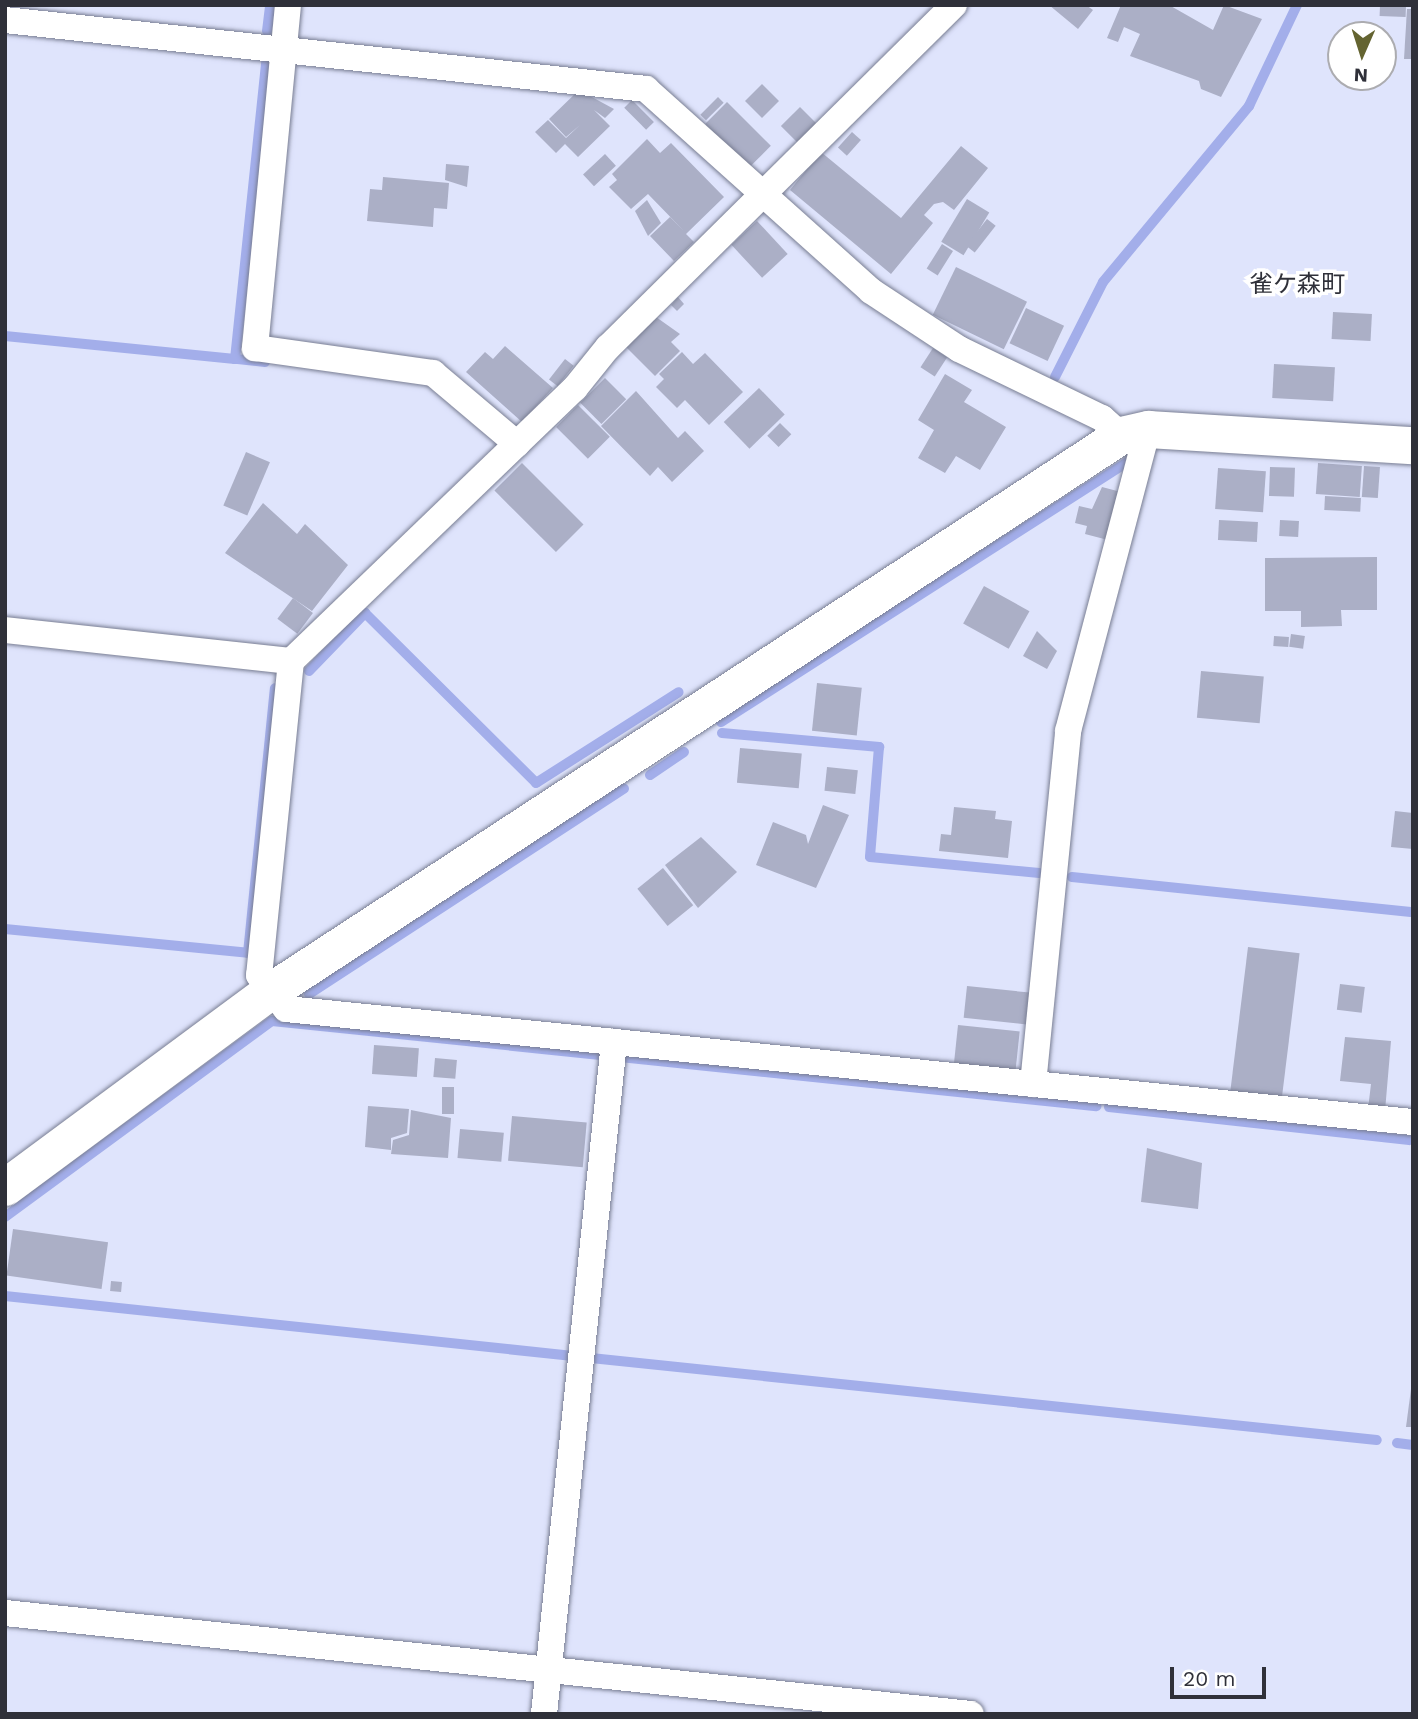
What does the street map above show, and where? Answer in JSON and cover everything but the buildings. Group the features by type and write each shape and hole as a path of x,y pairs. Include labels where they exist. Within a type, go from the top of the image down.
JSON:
{"street":[{"path":"288,5 255,348 433,373 517,444"},
{"path":"954,5 517,444 290,660 259,975 269,992 286,1009 1413,1122"},
{"path":"5,20 646,89 763,197 871,291 959,349 1102,418 1134,432 1413,445"},
{"path":"5,1187 269,992 1134,432"},
{"path":"1033,1084 1068,731 1134,432"},
{"path":"5,630 290,660"},
{"path":"544,1714 614,1042"},
{"path":"5,1613 971,1714"}],"waterway":[{"path":"267,31 270,5"},
{"path":"1055,377 1103,282 1249,106 1297,5"},
{"path":"265,362 235,359 267,56"},
{"path":"5,336 235,359"},
{"path":"721,722 1127,462"},
{"path":"309,671 365,613 536,783 679,692"},
{"path":"5,929 248,953 275,688"},
{"path":"722,733 879,747 870,857 1039,873"},
{"path":"650,775 684,752"},
{"path":"309,994 624,789"},
{"path":"1072,877 1413,912"},
{"path":"5,1217 272,1021 600,1055"},
{"path":"620,1057 1096,1106"},
{"path":"1109,1107 1409,1140"},
{"path":"5,1296 573,1356"},
{"path":"591,1358 1377,1440"},
{"path":"1397,1443 1413,1445"}],"district":[{"name":"雀ケ森町","path":"1297,285"}]}
